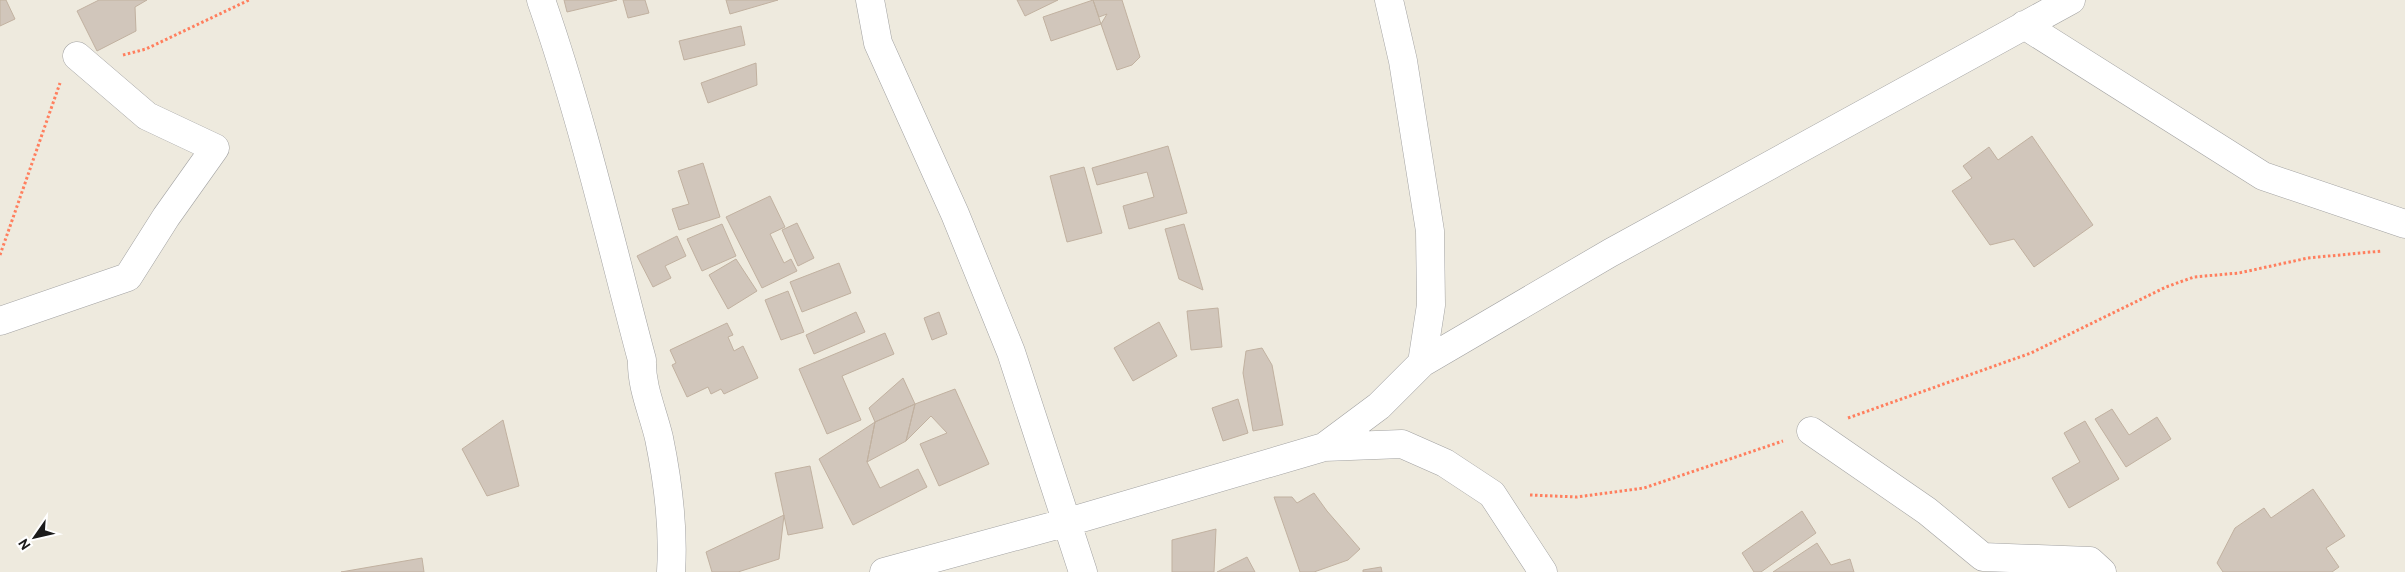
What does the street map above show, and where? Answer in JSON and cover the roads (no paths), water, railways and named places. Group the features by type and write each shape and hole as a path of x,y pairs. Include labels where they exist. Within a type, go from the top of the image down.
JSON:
{"street":[{"path":"541,0 554,38 591,167 642,360 641,376 659,437 670,501 671,572"},
{"path":"870,0 878,43 955,214 1011,352 1083,572"},
{"path":"1389,0 1403,61 1430,231 1432,305 1422,363"},
{"path":"1324,447 1379,406 1422,363 1610,252 2071,0"},
{"path":"2024,25 2263,176 2405,224"},
{"path":"0,321 128,277 215,148 147,116 77,56"},
{"path":"1811,431 1927,511 1983,557 2090,560 2102,572"},
{"path":"884,572 1068,522 1324,447 1402,444 1445,463 1492,494 1543,572"}]}
